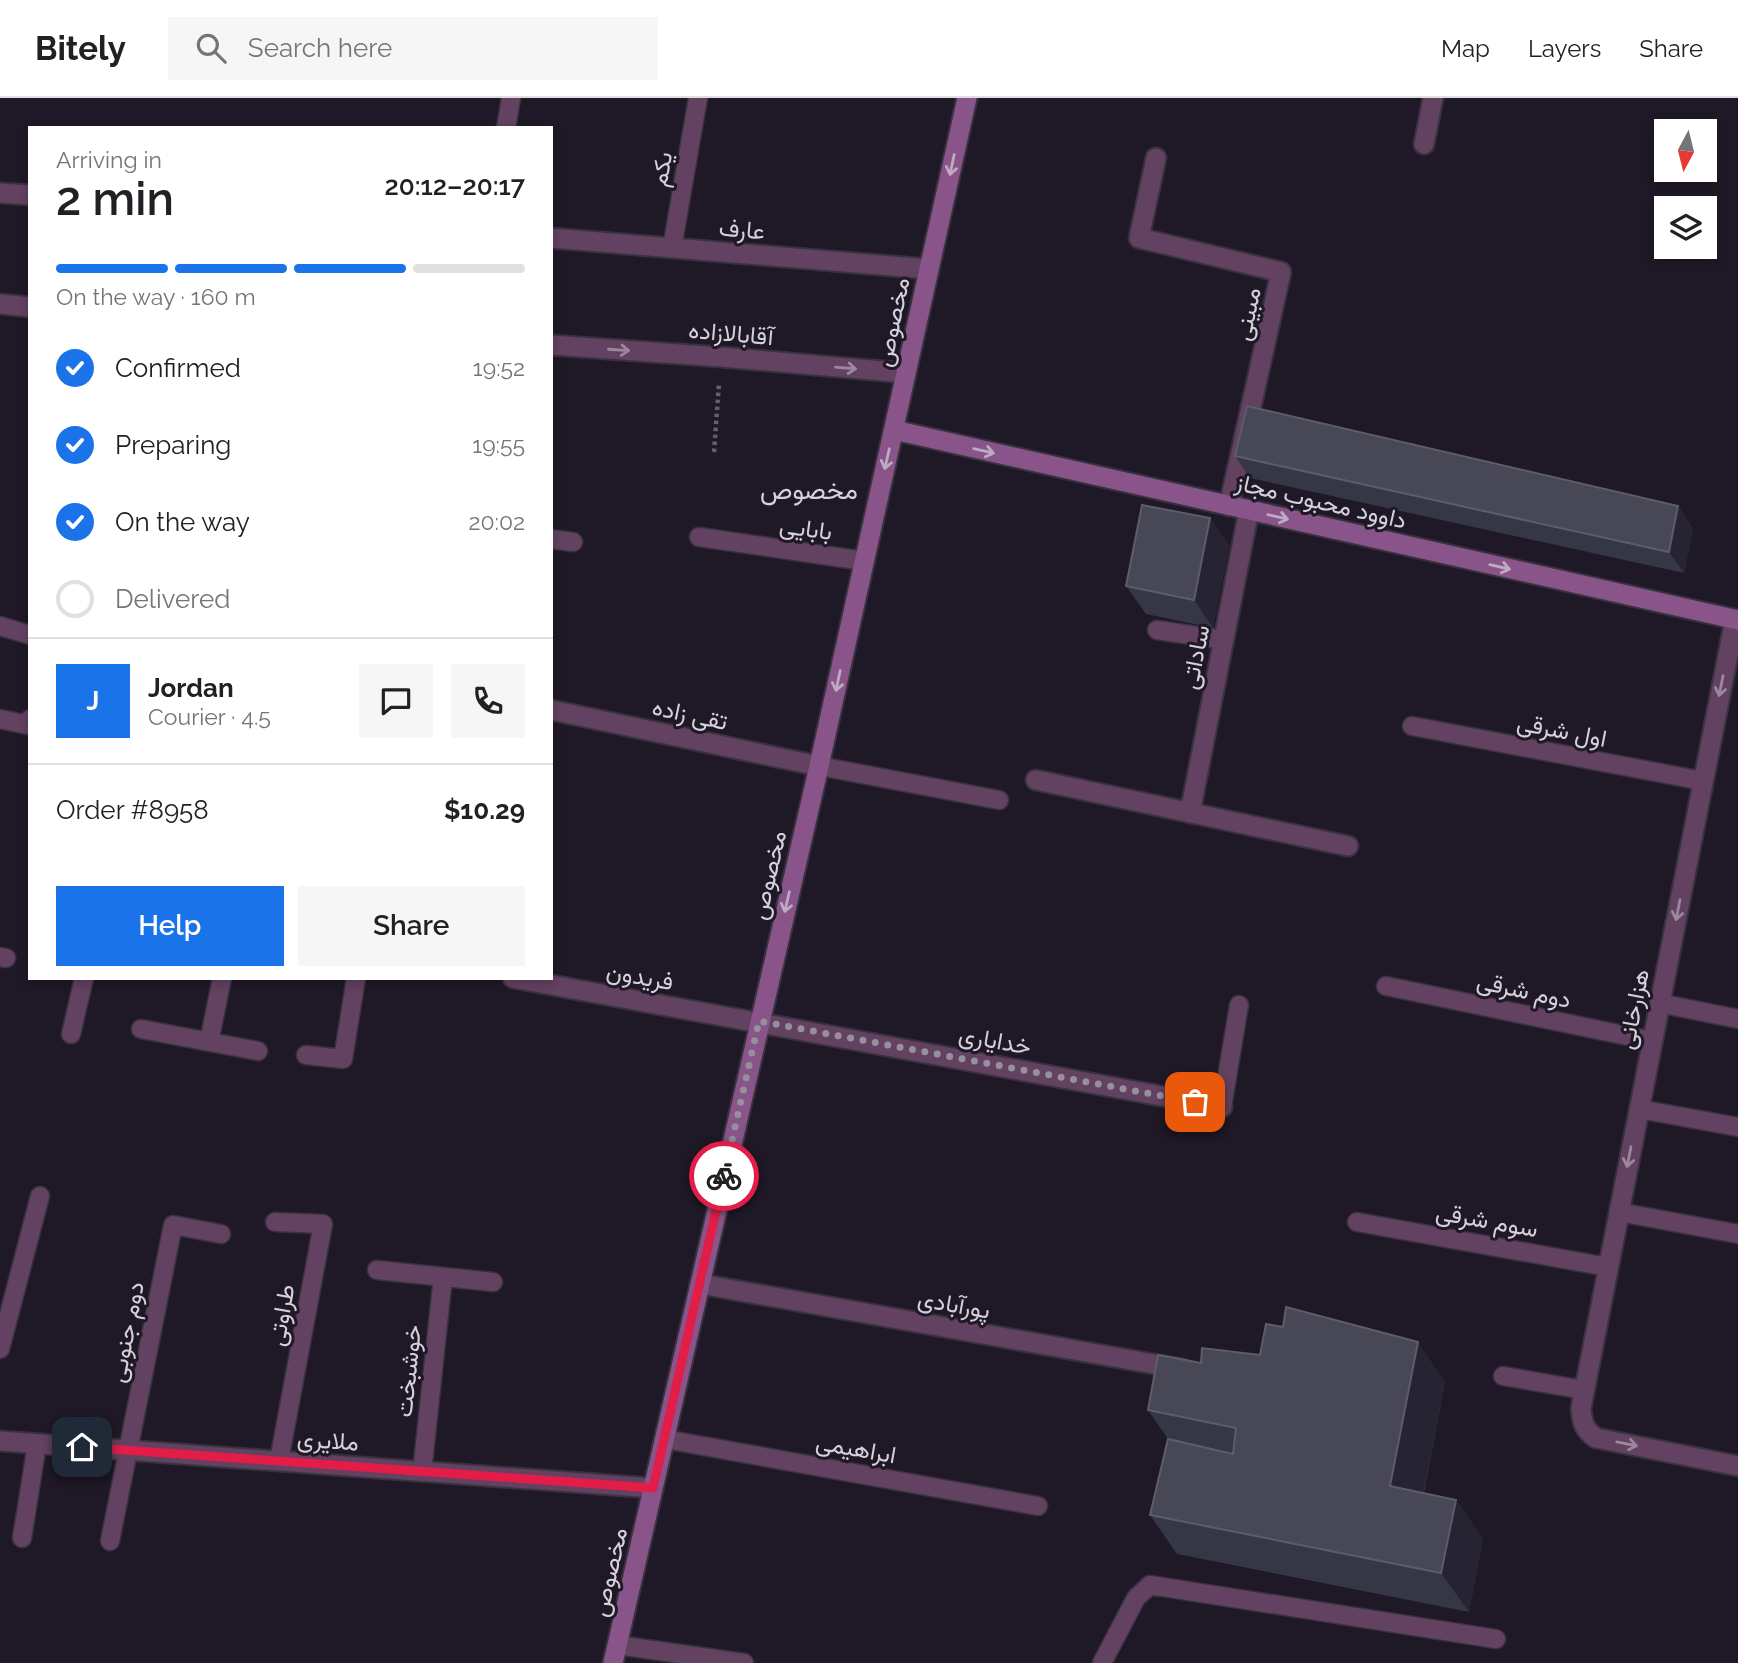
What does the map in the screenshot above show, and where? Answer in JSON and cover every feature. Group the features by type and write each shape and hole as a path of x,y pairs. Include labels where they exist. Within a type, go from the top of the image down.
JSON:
{"main road":[{"name":"مخصوص","path":"615,1654 819,766 967,98"},
{"name":"داوود محبوب مجاز","path":"894,430 1736,620"}],"street":[{"path":"1424,144 1433,98"},
{"name":"مبینی","path":"1156,158 1139,238 1281,272 1229,506"},
{"path":"0,193 28,195"},
{"name":"عارف","path":"553,238 929,270"},
{"path":"0,304 28,307"},
{"name":"آقابالازاده","path":"553,345 906,373"},
{"name":"ساداتی","path":"1190,813 1249,510"},
{"name":"هزارخانی","path":"1582,1399 1736,620"},
{"name":"تقی زاده","path":"553,710 819,766"},
{"path":"1036,780 1348,846"},
{"name":"فریدون","path":"524,980 759,1021"},
{"name":"خدایاری","path":"759,1021 1222,1107"},
{"name":"پورآبادی","path":"700,1284 1200,1372"},
{"path":"1582,1399 1583,1423 1587,1432 1596,1438 1738,1466"},
{"name":"ملایری","path":"0,1441 653,1488"}],"lane":[{"path":"506,126 511,98"},
{"name":"یکم","path":"672,248 698,98"},
{"name":"بابایی","path":"699,537 864,561"},
{"path":"553,539 573,542"},
{"path":"0,626 28,634"},
{"path":"1157,629 1224,640"},
{"path":"0,719 28,725"},
{"name":"اول شرقی","path":"1412,726 1703,781"},
{"path":"819,766 999,800"},
{"path":"71,1034 84,980"},
{"path":"209,1042 222,980"},
{"path":"306,1055 343,1059 356,980"},
{"name":"دوم شرقی","path":"1386,986 1652,1041"},
{"path":"1659,1003 1738,1019"},
{"path":"1222,1107 1239,1005"},
{"path":"141,1029 258,1051"},
{"path":"1639,1109 1738,1127"},
{"path":"0,1349 3,1322 40,1196"},
{"path":"1619,1212 1738,1234"},
{"name":"طراوتی","path":"275,1222 323,1224 279,1461"},
{"name":"سوم شرقی","path":"1357,1222 1608,1267"},
{"name":"دوم جنوبی","path":"110,1541 173,1225 221,1234"},
{"path":"377,1270 493,1282"},
{"name":"خوشبخت","path":"422,1472 443,1277"},
{"path":"1503,1376 1582,1399"},
{"name":"ابراهیمی","path":"664,1439 1038,1506"},
{"path":"22,1538 37,1444"},
{"path":"1102,1663 1136,1598 1150,1585 1496,1639"},
{"path":"615,1654 744,1663"}],"path":[{"path":"714,452 721,357"}],"building":[{"path":"1247,406 1678,506 1669,552 1235,456"},
{"path":"1142,505 1210,518 1194,600 1126,586"},
{"path":"1286,1307 1418,1342 1390,1486 1456,1500 1441,1573 1150,1515 1168,1439 1233,1454 1236,1428 1148,1410 1158,1355 1201,1363 1202,1348 1260,1355 1266,1324 1283,1327"}],"way so far":[{"path":"724,1176 759,1021 1195,1102"}],"district":[{"name":"مخصوص","path":"809,490"}],"route":[{"path":"82,1447 653,1488 724,1176"}]}
